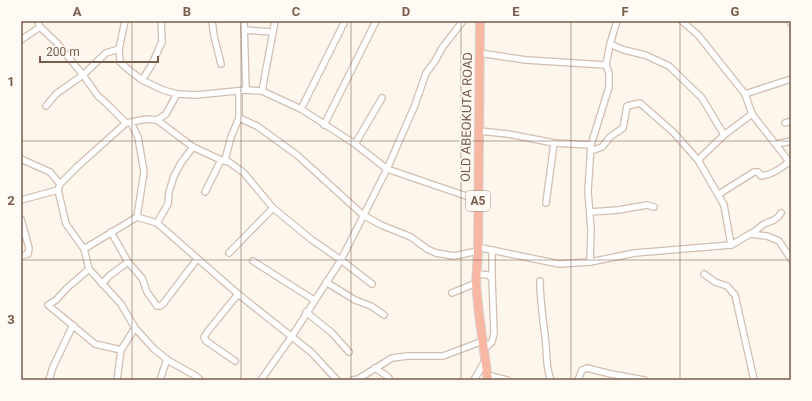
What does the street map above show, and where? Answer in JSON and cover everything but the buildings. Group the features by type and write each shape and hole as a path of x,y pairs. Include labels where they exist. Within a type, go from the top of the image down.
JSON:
{"highway":[{"name":"OLD ABEOKUTA ROAD","path":"480,21 478,249 476,283 488,378"}],"street":[{"path":"38,21 40,27 56,42 98,96 128,123 138,137 144,172 137,217"},
{"path":"125,21 119,49 120,62 142,80 177,94 210,94 246,90 262,91 301,109 355,144 387,168 478,200"},
{"path":"142,80 151,66 162,42 161,21"},
{"path":"212,21 221,64"},
{"path":"244,21 246,90"},
{"path":"262,91 275,21"},
{"path":"301,109 346,21"},
{"path":"324,125 376,21"},
{"path":"260,380 292,336 306,312 341,260 387,168 415,105 426,73 442,48 463,21"},
{"path":"590,262 591,230 588,190 591,148 609,87 609,73 606,65 610,44 617,21"},
{"path":"682,21 698,35 745,94 752,114 790,163 765,176 761,176 758,172 754,172 719,194"},
{"path":"21,40 40,27"},
{"path":"244,30 272,32"},
{"path":"610,44 624,50 645,55 669,66 702,98 724,135"},
{"path":"46,106 56,94 83,75 106,53 119,49"},
{"path":"479,53 526,60 606,65"},
{"path":"745,94 791,78"},
{"path":"205,192 223,160 239,118 239,91"},
{"path":"157,120 166,114 177,94"},
{"path":"355,144 382,98"},
{"path":"479,131 508,134 554,143 591,148 602,146 610,137 623,128 627,106 640,103 677,136 698,160 724,205 731,246"},
{"path":"698,160 724,135 752,114"},
{"path":"239,118 257,126 297,155 363,214 381,225 411,237 427,249 436,253 454,256 478,249 492,250 559,264 590,262 635,253 731,246 758,230 762,225 778,218 781,213"},
{"path":"200,380 166,359 154,349 135,328 121,304 89,269 84,249 66,224 58,190 60,184 78,166 128,123 147,119 157,120 193,147 223,160 244,173 273,208 312,240 372,284"},
{"path":"776,144 791,141"},
{"path":"546,203 554,143"},
{"path":"157,223 168,204 169,192 174,176 181,163 193,147"},
{"path":"21,158 50,172 60,184"},
{"path":"21,200 58,190"},
{"path":"590,212 618,210 647,205 654,207"},
{"path":"229,254 273,208"},
{"path":"84,249 137,217 157,223 238,294 311,352 337,380"},
{"path":"21,219 29,248 28,254 21,256"},
{"path":"111,232 128,262 142,278 148,292 157,306 163,304 197,259"},
{"path":"750,234 767,236 779,241 791,259"},
{"path":"357,380 392,358 408,356 444,356 492,342 494,333 492,250"},
{"path":"253,261 314,300"},
{"path":"102,284 109,276 128,262"},
{"path":"89,269 67,288 56,300 48,305 95,344 121,350"},
{"path":"477,274 488,275 492,278"},
{"path":"704,274 715,282 727,286 735,295 754,380"},
{"path":"540,281 540,304 546,348 546,362 551,380"},
{"path":"326,282 355,300 371,306 384,315"},
{"path":"452,293 476,283"},
{"path":"235,361 206,341 204,337 238,294"},
{"path":"306,312 332,333 349,352"},
{"path":"49,380 53,367 73,325"},
{"path":"117,380 121,350 135,328"},
{"path":"160,380 166,359"},
{"path":"474,380 485,361"},
{"path":"375,368 387,376 390,380"},
{"path":"578,380 582,370 587,368 644,380"},
{"path":"488,378 507,380"}]}
